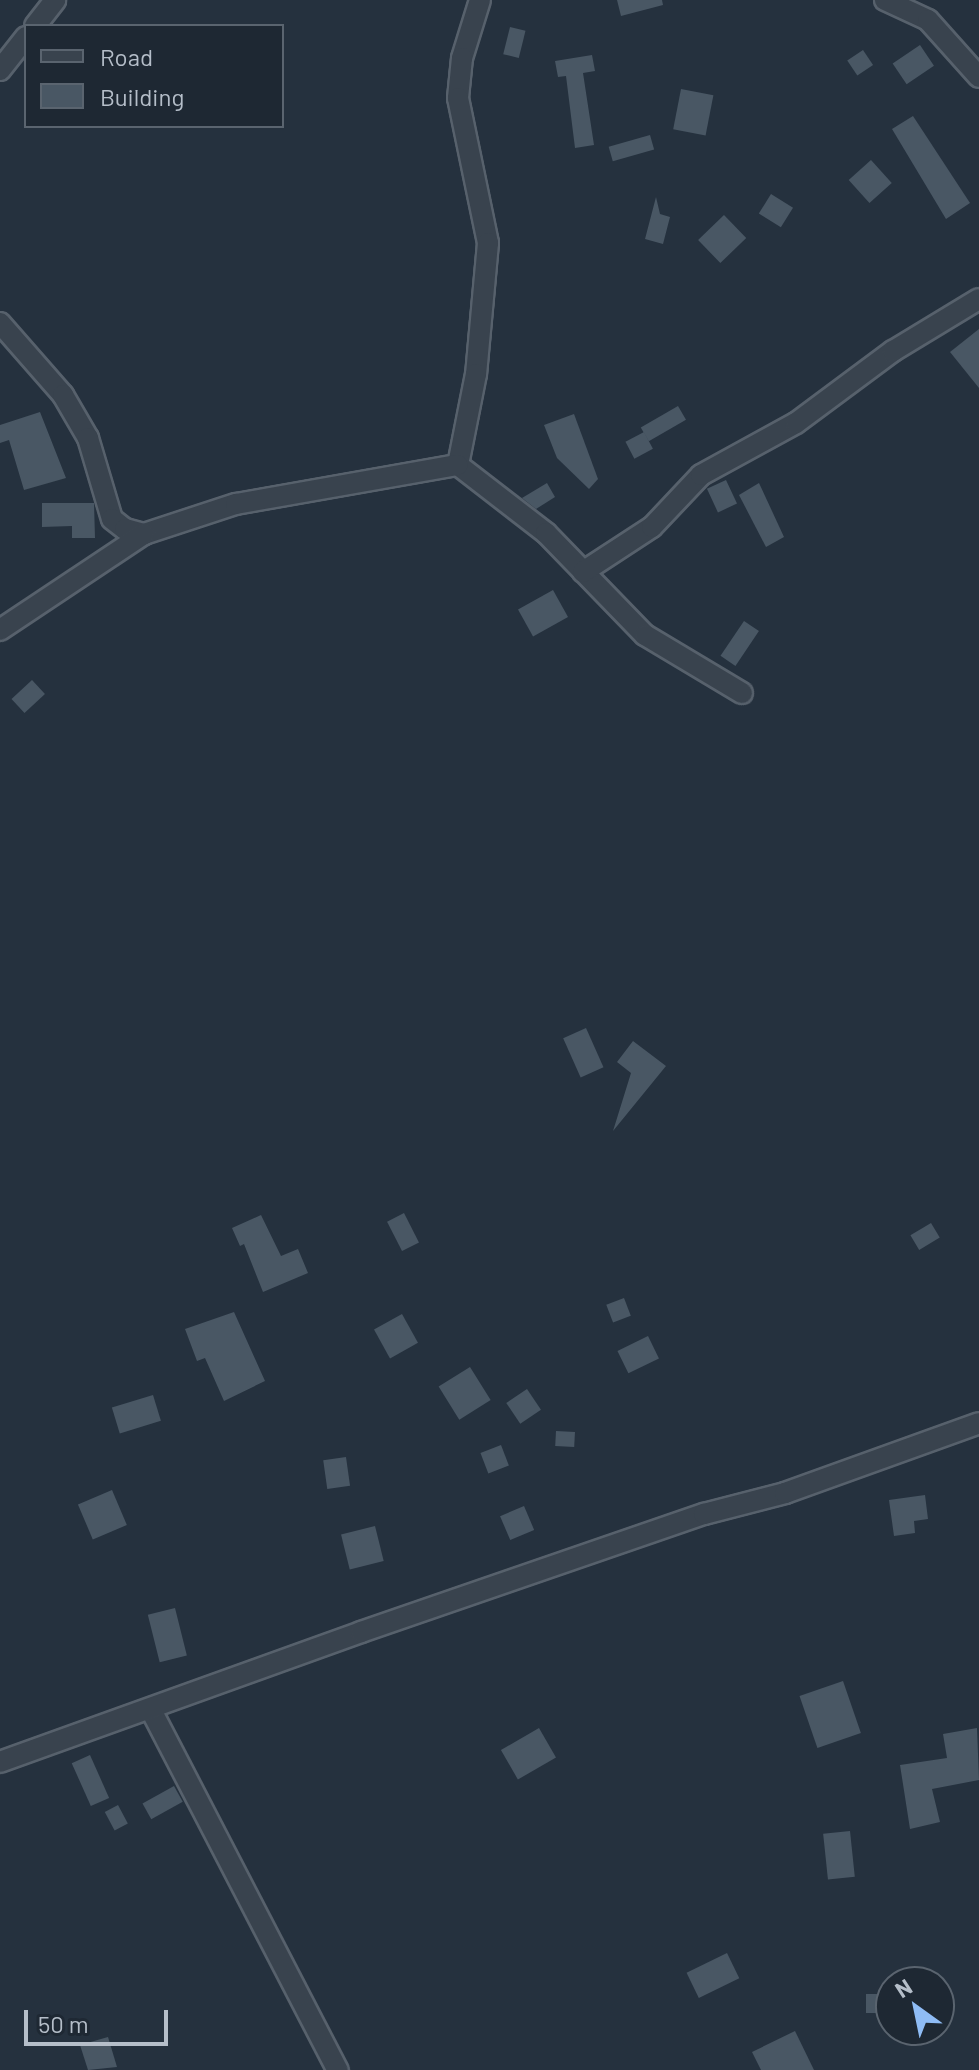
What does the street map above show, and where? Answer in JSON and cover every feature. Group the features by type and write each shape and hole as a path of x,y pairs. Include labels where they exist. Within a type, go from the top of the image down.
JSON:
{"street":[{"path":"37,24 55,0"},
{"path":"458,465 476,374 488,254 458,98 462,58 480,0"},
{"path":"885,0 928,20 979,77"},
{"path":"0,70 24,40"},
{"path":"583,572 652,527 701,475 796,423 893,351 979,299"},
{"path":"0,323 63,395 88,438 112,519 144,534"},
{"path":"0,630 144,534 236,504 458,465 546,533 645,635 742,693"},
{"path":"0,1762 361,1632 704,1514 785,1493 979,1423"},
{"path":"151,1710 338,2070"}],"building":[{"path":"617,0 662,0 663,5 621,16"},
{"path":"510,27 526,31 519,58 503,54"},
{"path":"920,45 934,66 907,84 893,63"},
{"path":"863,50 873,65 857,76 847,61"},
{"path":"592,55 595,71 583,73 594,145 575,148 566,76 558,77 555,61"},
{"path":"681,89 713,95 706,136 673,129"},
{"path":"913,116 970,203 946,219 892,129"},
{"path":"650,135 654,149 613,161 609,147"},
{"path":"871,160 892,183 869,203 849,180"},
{"path":"771,194 793,208 781,227 759,214"},
{"path":"656,197 660,214 670,217 663,244 645,239"},
{"path":"724,215 746,238 720,263 698,240"},
{"path":"979,329 979,388 950,352"},
{"path":"678,406 686,420 649,441 641,428"},
{"path":"40,412 66,478 24,490 9,440 0,443 0,425"},
{"path":"574,414 598,479 589,489 557,458 544,425"},
{"path":"644,432 653,449 634,459 625,442"},
{"path":"726,480 737,504 718,512 707,489"},
{"path":"547,483 555,497 536,509 522,498"},
{"path":"759,483 784,537 766,547 739,495"},
{"path":"42,503 94,503 95,538 72,538 72,526 42,527"},
{"path":"553,590 568,617 533,637 518,609"},
{"path":"744,621 759,631 735,666 721,656"},
{"path":"32,680 45,694 24,713 12,699"},
{"path":"586,1028 603,1067 581,1077 563,1038"},
{"path":"633,1041 666,1066 613,1131 631,1073 617,1062"},
{"path":"404,1213 419,1242 402,1251 387,1222"},
{"path":"261,1215 281,1256 298,1249 308,1273 263,1292 244,1244 240,1246 232,1228"},
{"path":"931,1223 940,1238 919,1250 910,1235"},
{"path":"624,1298 631,1316 613,1323 606,1305"},
{"path":"234,1312 265,1381 224,1401 205,1358 197,1361 185,1329"},
{"path":"402,1314 418,1343 390,1358 374,1330"},
{"path":"648,1336 659,1358 628,1373 617,1351"},
{"path":"470,1367 491,1400 459,1420 439,1387"},
{"path":"527,1389 541,1410 520,1424 506,1403"},
{"path":"153,1395 161,1421 120,1433 112,1408"},
{"path":"556,1431 575,1432 574,1447 555,1446"},
{"path":"501,1445 509,1466 488,1473 480,1453"},
{"path":"346,1457 350,1486 327,1489 323,1460"},
{"path":"112,1490 127,1525 93,1539 78,1504"},
{"path":"925,1495 928,1519 914,1521 915,1533 894,1536 889,1500"},
{"path":"524,1506 534,1530 510,1540 500,1516"},
{"path":"375,1526 384,1561 350,1569 341,1534"},
{"path":"175,1608 187,1656 160,1662 148,1615"},
{"path":"843,1681 861,1733 817,1748 800,1696"},
{"path":"539,1728 556,1757 518,1779 501,1750"},
{"path":"977,1728 979,1780 932,1789 940,1822 910,1829 900,1765 947,1758 943,1734"},
{"path":"90,1755 109,1798 91,1806 72,1763"},
{"path":"174,1786 183,1802 151,1819 143,1803"},
{"path":"118,1805 128,1824 115,1831 105,1812"},
{"path":"850,1831 855,1877 828,1880 823,1834"},
{"path":"727,1953 739,1978 699,1998 687,1973"},
{"path":"866,1994 875,1994 875,2013 866,2013"},
{"path":"795,2031 814,2070 761,2070 752,2052"},
{"path":"108,2037 117,2067 88,2070 80,2045"}]}
